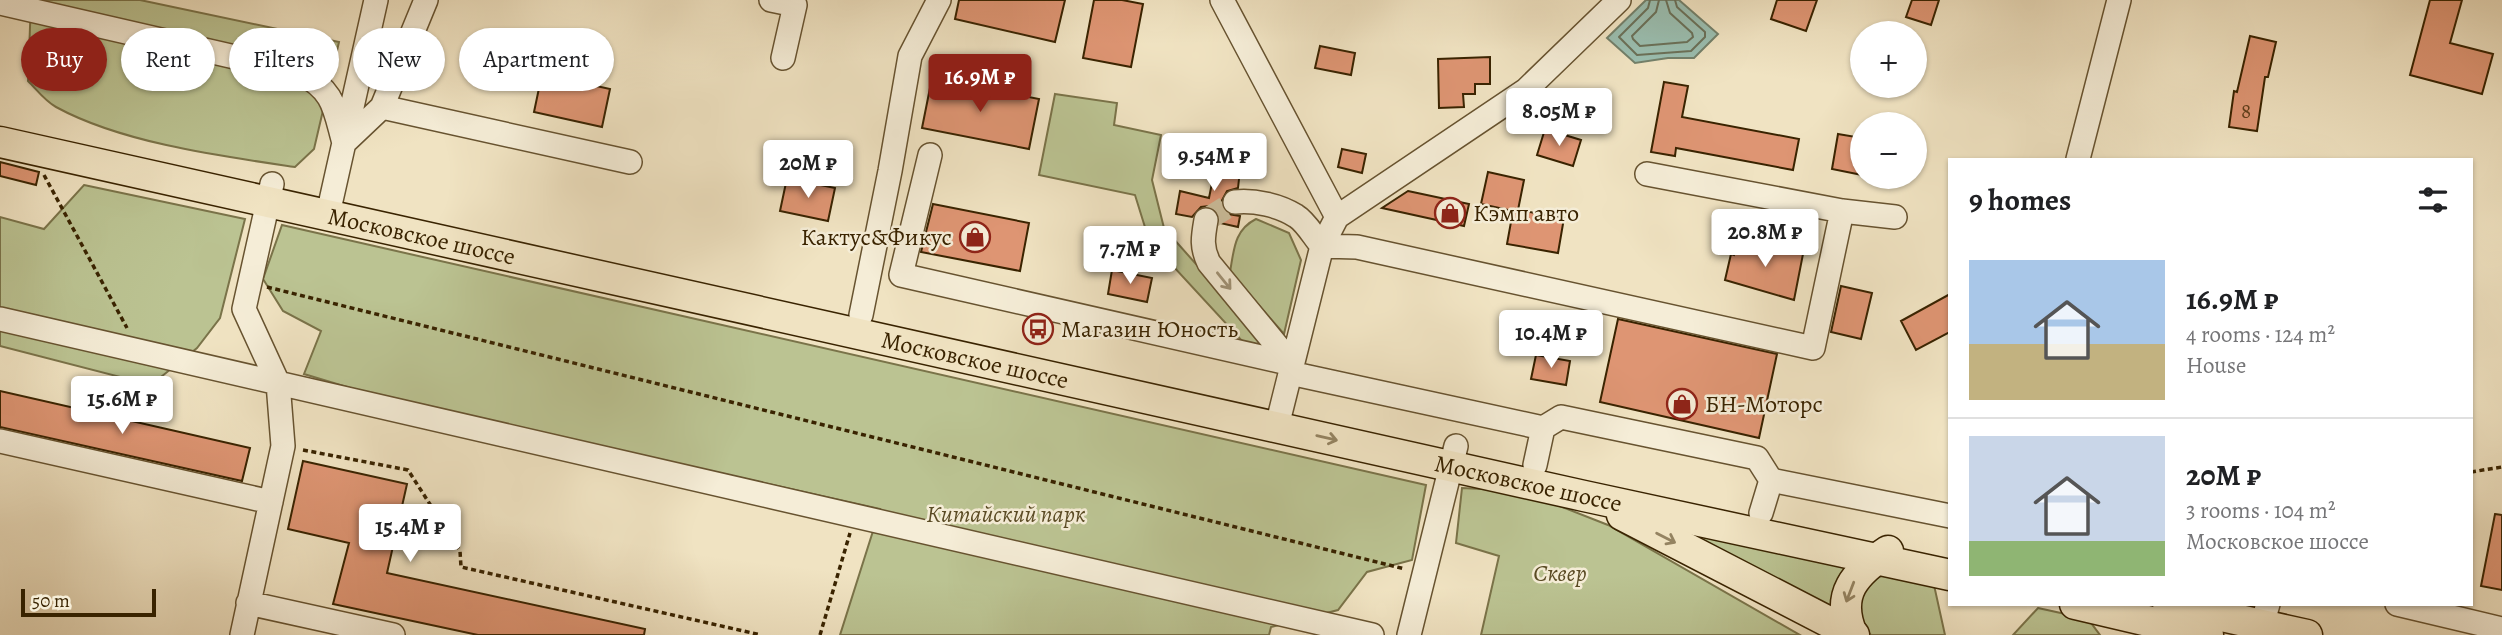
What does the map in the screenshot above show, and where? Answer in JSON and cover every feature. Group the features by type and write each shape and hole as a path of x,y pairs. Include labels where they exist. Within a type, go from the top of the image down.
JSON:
{"main road":[{"name":"Московское шоссе","path":"0,123 270,193"},
{"name":"Московское шоссе","path":"0,142 330,205 861,315 1279,417"},
{"name":"Московское шоссе","path":"330,205 1453,456 1584,496 1889,551 1948,554"},
{"name":"Московское шоссе","path":"1453,456 1535,465 1761,513 1889,551 1948,574"},
{"path":"1584,496 1853,635"},
{"path":"1853,635 1846,619 1849,591 1859,573 1889,551"},
{"path":"2081,606 2113,617 2208,635"},
{"path":"2187,606 2265,614 2307,635"}],"street":[{"path":"330,205 376,0"},
{"path":"344,143 382,107 426,0"},
{"path":"771,0 796,2 783,58"},
{"path":"861,315 910,56 939,0"},
{"path":"1222,0 1230,10 1337,217"},
{"path":"1279,417 1322,246 1337,217 1525,90 1619,0"},
{"path":"2078,158 2119,0"},
{"path":"5,2 300,72 318,83 331,99 344,143"},
{"path":"382,107 630,162"},
{"path":"930,155 901,275 1543,428 1562,417 1757,458 1771,480 1948,516"},
{"path":"1647,174 1842,211 1895,217"},
{"path":"242,635 283,446 278,383 244,309 270,193"},
{"path":"1235,202 1263,203 1296,216 1322,246 1357,247 1813,348 1842,211"},
{"path":"1206,220 1202,240 1203,251 1209,263 1291,368"},
{"path":"0,320 1372,635"},
{"path":"1535,465 1543,428"},
{"path":"0,441 271,502"},
{"path":"1409,635 1453,456"},
{"path":"1761,513 1771,480"},
{"path":"248,603 393,635"},
{"path":"2405,606 2502,629"}],"path":[{"path":"40,168 140,351"},
{"path":"250,283 1424,573"},
{"path":"283,446 408,470 460,551 461,567 761,635"},
{"path":"2473,472 2502,467"},
{"path":"820,635 856,516"}],"green space":[{"path":"31,0 140,0 273,28 229,28 229,91 328,91 314,149 295,167 172,146 111,130 82,119 56,107 37,91 107,91 107,28 30,28"},
{"path":"1055,94 1117,103 1114,125 1161,135 1152,180 1164,228 1274,352 1243,342 1149,240 1135,195 1039,175"},
{"path":"84,185 245,219 220,318 197,348 151,385 0,346 0,217 44,229"},
{"path":"1256,219 1289,233 1301,260 1284,334 1230,272 1239,235"},
{"name":"Китайский парк","path":"282,225 1426,485 1412,560 1367,572 1338,610 1271,627 1269,635 840,635 880,509 380,397 304,374 321,331 283,311 263,279"},
{"name":"Сквер","path":"1462,488 1501,490 1552,503 1608,525 1800,635 1481,635 1499,556 1456,543"},
{"path":"1651,520 1857,563 1833,613"},
{"path":"1886,574 1934,585 1945,635 1871,635 1862,623 1858,600 1864,586"},
{"path":"2038,608 2088,619 2100,635 2013,635"}],"water":[{"path":"1646,0 1679,0 1718,34 1694,58 1668,58 1635,63 1607,38"}],"building":[{"path":"959,0 1065,0 1055,42 955,19"},
{"path":"1094,0 1122,0 1143,4 1131,67 1083,58"},
{"path":"1777,0 1817,0 1806,31 1771,19"},
{"path":"1912,0 1939,0 1931,25 1927,21 1906,17"},
{"path":"2430,0 2462,0 2450,43 2493,54 2482,94 2410,75"},
{"path":"2250,36 2276,42 2268,77 2265,77 2257,131 2229,127 2234,91 2237,92"},
{"path":"1320,46 1355,53 1351,75 1315,68"},
{"path":"1490,57 1490,84 1475,84 1475,94 1463,94 1464,107 1439,108 1438,59"},
{"path":"932,78 1039,99 1029,149 922,128"},
{"path":"1664,82 1688,86 1682,117 1799,139 1793,170 1676,148 1675,156 1651,152"},
{"path":"538,91 610,91 602,127 534,112"},
{"path":"1545,129 1581,140 1573,166 1537,155"},
{"path":"1838,134 1850,136 1850,173 1832,169"},
{"path":"1342,149 1366,154 1362,173 1338,167"},
{"path":"1220,157 1241,161 1238,188 1227,191 1221,202 1228,214 1240,216 1238,227 1220,223 1219,215 1209,206 1201,207 1192,217 1176,214 1180,191 1209,198"},
{"path":"0,162 39,172 36,185 0,176"},
{"path":"1488,172 1524,180 1518,210 1564,218 1558,253 1507,244 1513,211 1481,204"},
{"path":"787,178 835,188 828,221 780,211"},
{"path":"1408,191 1469,204 1464,226 1382,208"},
{"name":"Кактус&Фикус","path":"933,204 1029,223 1020,271 921,252"},
{"path":"1738,239 1803,254 1794,300 1725,280 1731,254 1734,255"},
{"path":"1112,270 1152,278 1147,302 1108,294"},
{"path":"1841,286 1872,293 1861,339 1831,332"},
{"path":"1948,295 1948,333 1916,350 1901,321"},
{"path":"1618,319 1777,354 1759,438 1600,402"},
{"path":"1536,355 1570,361 1566,385 1531,379"},
{"path":"0,391 250,448 242,481 0,427"},
{"path":"303,461 407,484 387,573 645,629 644,635 478,635 333,604 349,543 288,529"},
{"path":"2495,514 2502,515 2502,590 2481,586"}],"tunnel":[{"path":"1206,220 1235,202"}],"place":[{"name":"Кэмп авто","path":"1450,213"},
{"name":"Кактус&Фикус","path":"975,237"},
{"name":"Магазин Юность","path":"1038,329"},
{"name":"БН-Моторс","path":"1682,404"}]}
